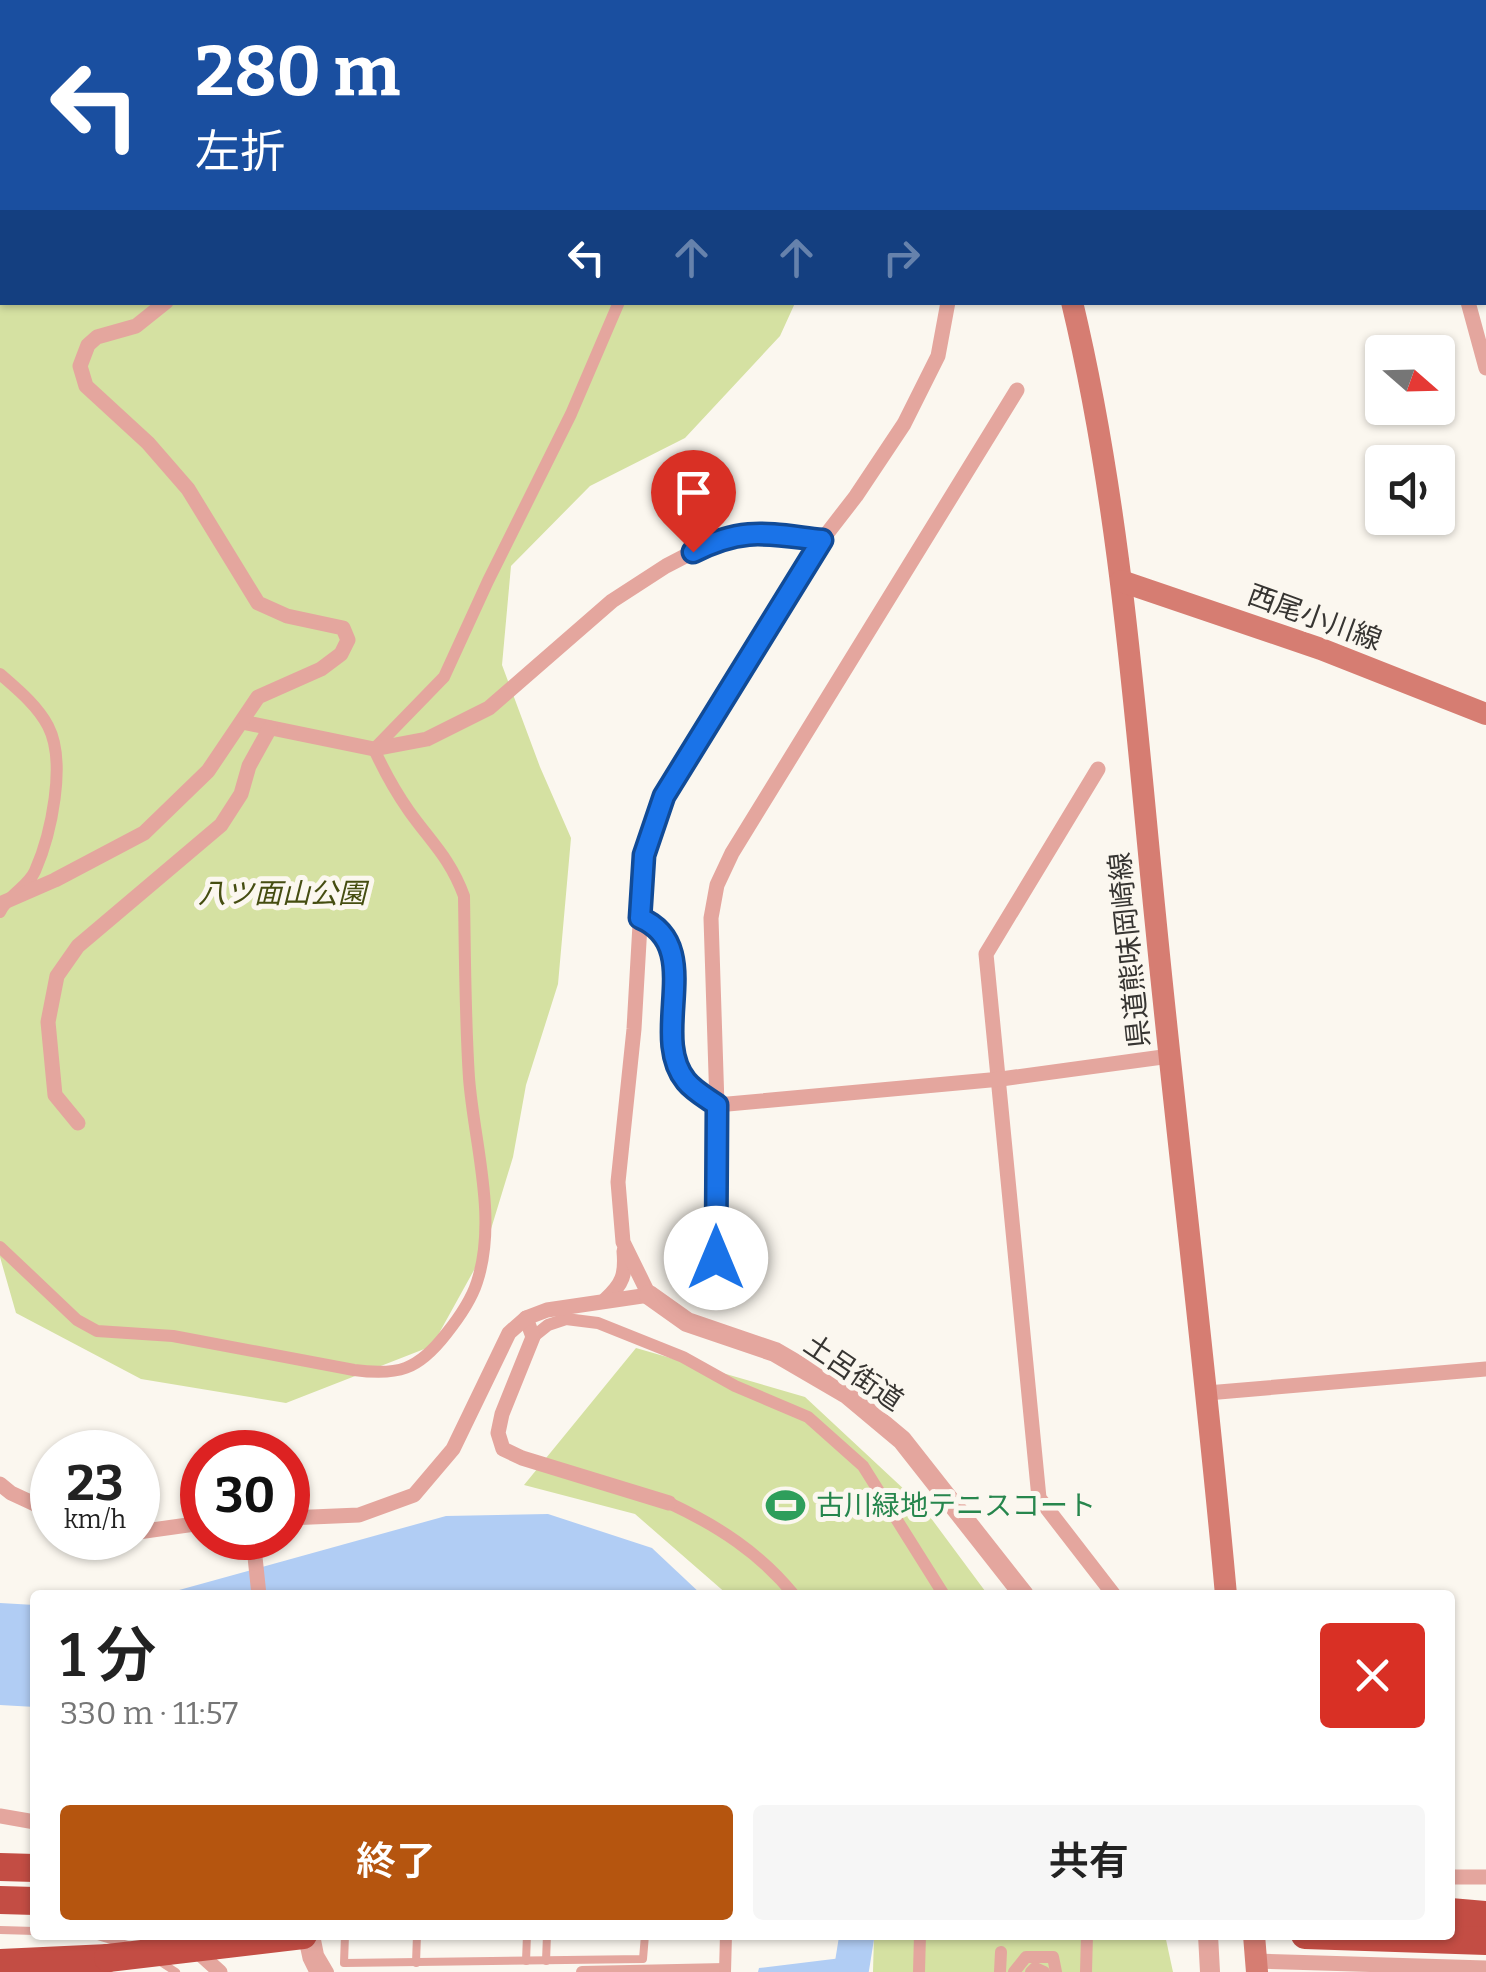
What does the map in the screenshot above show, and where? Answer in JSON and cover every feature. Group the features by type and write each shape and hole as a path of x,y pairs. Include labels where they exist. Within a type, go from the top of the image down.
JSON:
{"highway":[{"path":"0,1867 30,1868"},
{"path":"0,1900 30,1901"},
{"path":"1455,1912 1486,1915"},
{"path":"0,1963 101,1946 212,1940"},
{"path":"1455,1940 1486,1941"}],"main road":[{"name":"県道熊味岡崎線","path":"1073,305 1102,444 1121,581 1226,1590"},
{"name":"西尾小川線","path":"1121,581 1321,649 1486,714"},
{"path":"1254,1940 1256,1967"}],"street":[{"path":"2,906 144,833 191,791 258,697 321,670 341,654 348,640 343,628 287,616 258,603 188,488 148,443 86,386 80,366 88,345 97,336 136,326 162,305"},
{"path":"374,749 444,676 572,414 619,305"},
{"path":"604,1302 621,1286 626,1271 618,1182 634,1030 644,855 664,796 822,540 904,424 938,356 947,305"},
{"path":"1469,305 1486,368"},
{"path":"716,1258 717,1105 711,918 718,885 732,853 1016,390"},
{"path":"242,722 374,749 427,738 489,708 612,601 666,566 720,538 745,532 822,540"},
{"path":"0,674 49,728 56,767 56,788 34,875 2,906"},
{"path":"78,1123 54,1095 48,1022 58,976 78,946 221,826 241,794 249,766 270,728"},
{"path":"0,1246 77,1320 98,1330 172,1336 382,1374 408,1370 436,1348 460,1316 477,1282 483,1250 484,1205 470,1079 464,896 454,869 410,813 374,749"},
{"path":"1098,769 986,954 1039,1498 1110,1590"},
{"path":"640,918 660,932 671,955 672,1040 684,1079 717,1105 1001,1079 1170,1056"},
{"path":"310,1517 359,1515 414,1494 453,1449 509,1334 526,1318 547,1310 649,1295 623,1242"},
{"name":"土呂街道","path":"649,1295 686,1322 775,1352 847,1394 902,1440 1020,1590"},
{"path":"526,1318 533,1336"},
{"path":"790,1590 772,1568 716,1526 669,1503 503,1449 498,1433 502,1414 533,1336 566,1319 598,1323 683,1356 735,1386 808,1417 863,1466 941,1590"},
{"path":"1208,1393 1486,1369"},
{"path":"0,1484 30,1502"},
{"path":"255,1560 258,1590"},
{"path":"0,1816 30,1821"},
{"path":"1455,1877 1486,1878"},
{"path":"185,1940 220,1972"},
{"path":"305,1940 317,1972"},
{"path":"315,1940 328,1972"},
{"path":"582,1972 725,1971 726,1940"},
{"path":"920,1940 921,1970"},
{"path":"1086,1972 1087,1940"},
{"path":"1208,1940 1210,1972"},
{"path":"1000,1972 1001,1952"},
{"path":"1014,1972 1026,1957 1053,1956 1056,1972"},
{"path":"1256,1967 1486,1968"},
{"path":"1031,1972 1035,1968 1044,1972"}],"lane":[{"path":"0,1930 30,1931"},
{"path":"345,1940 344,1963 452,1967 477,1962 644,1958 645,1940"},
{"path":"416,1964 417,1940"},
{"path":"526,1961 527,1940"},
{"path":"546,1961 547,1940"},
{"path":"8,1972 89,1966 101,1946 132,1946 176,1972"},
{"path":"470,1972 477,1962"}],"green space":[{"name":"八ツ面山公園","path":"0,305 794,305 780,336 685,438 590,486 511,566 502,665 571,838 558,984 526,1085 513,1157 484,1252 432,1346 286,1403 141,1379 16,1313 0,1257"},
{"path":"636,1348 805,1397 922,1506 984,1590 722,1590 635,1514 524,1485"},
{"path":"874,1940 1166,1940 1173,1972 873,1972"}],"water":[{"path":"548,1514 652,1548 697,1590 179,1590 287,1560 310,1560 310,1554 446,1516"},
{"path":"0,1603 30,1605 30,1707 0,1705"},
{"path":"866,1955 861,1972 758,1972 759,1968"}],"waterway":[{"path":"851,1972 856,1940"}],"place":[{"name":"古川緑地テニスコート","path":"786,1505"}],"route":[{"path":"693,552 720,538 745,532 822,540 664,796 644,855 640,918 660,932 671,955 672,1040 676,1056 684,1079 717,1105 716,1258"}]}
